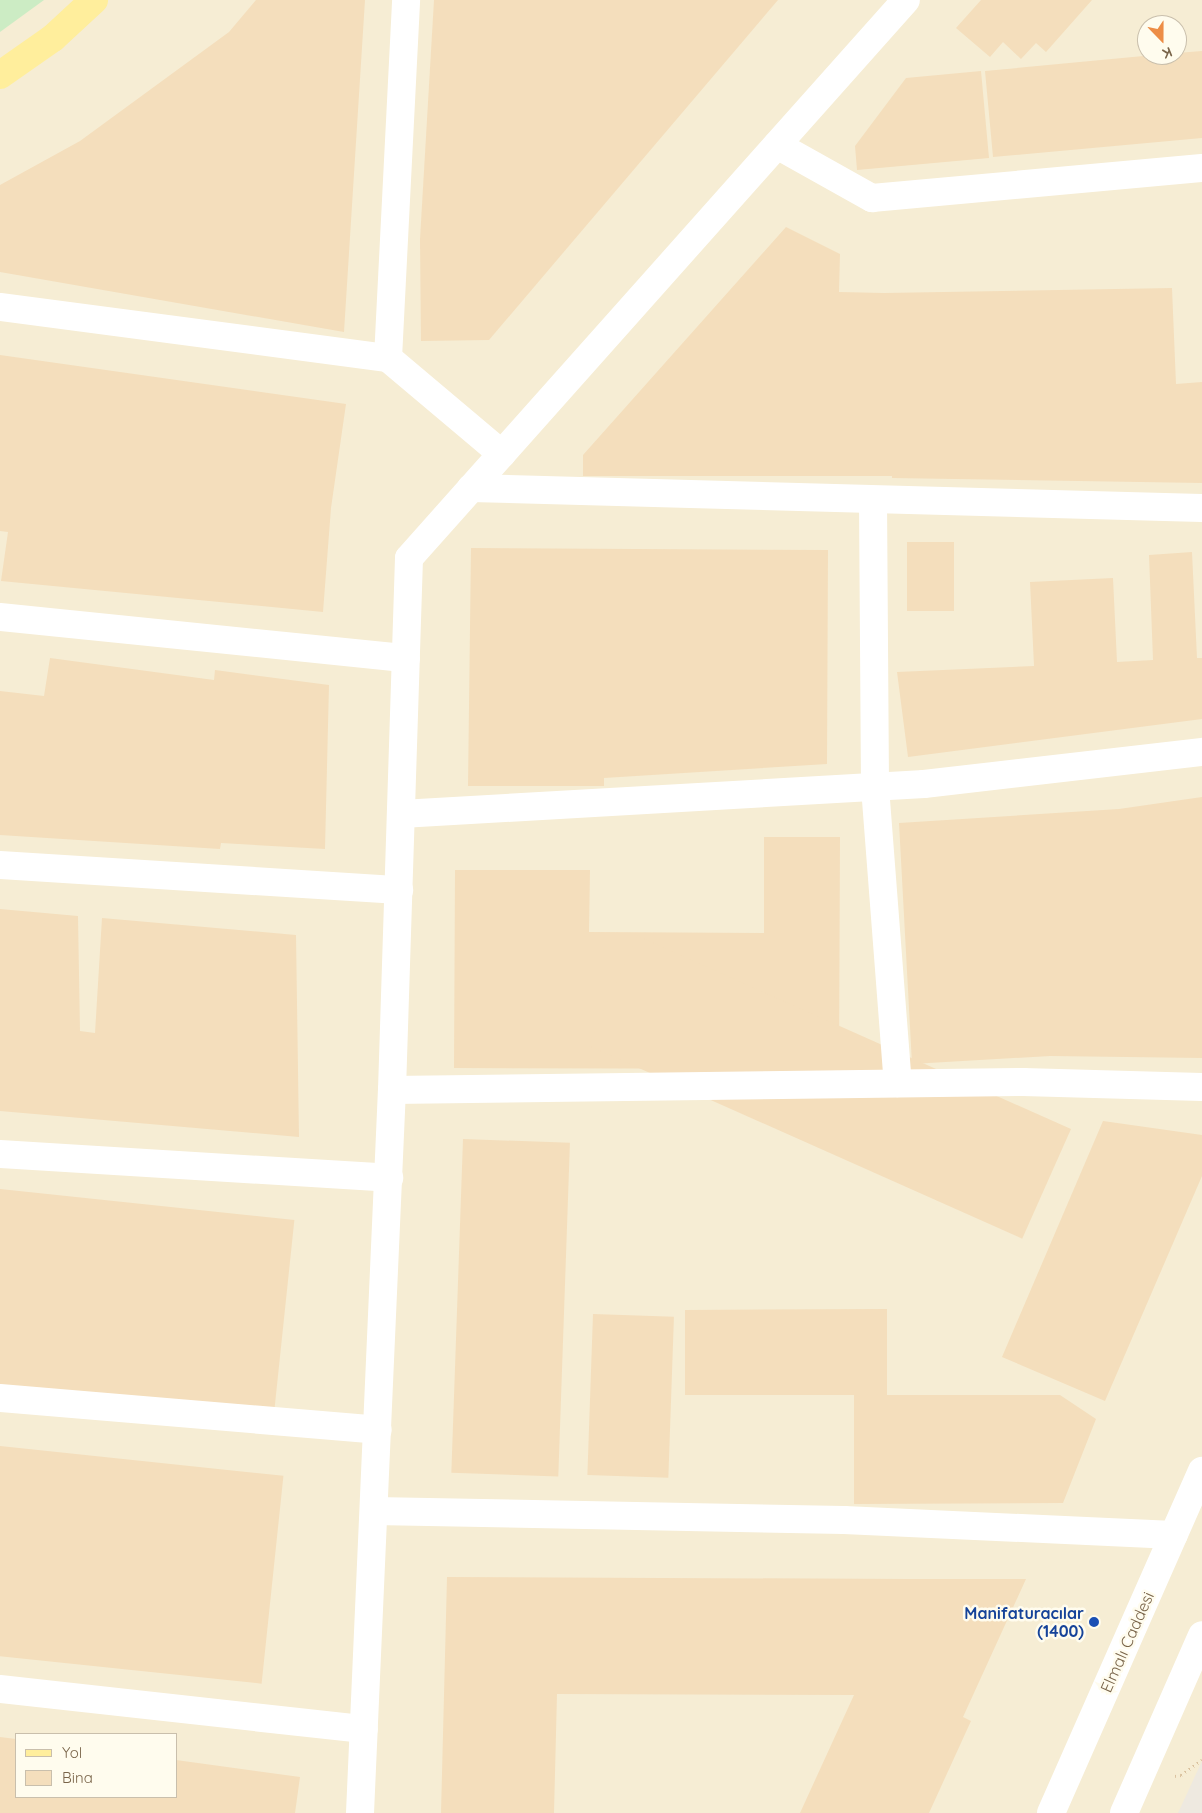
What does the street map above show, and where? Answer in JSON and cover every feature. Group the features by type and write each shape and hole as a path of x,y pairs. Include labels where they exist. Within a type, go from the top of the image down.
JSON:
{"main road":[{"path":"0,75 53,38 94,0"}],"street":[{"path":"388,358 406,0"},
{"path":"360,1813 389,1178 409,558 906,0"},
{"path":"777,145 872,198 1202,168"},
{"path":"0,307 388,358 502,454"},
{"path":"471,488 1202,508"},
{"path":"873,500 876,787 898,1083"},
{"path":"0,617 406,658"},
{"path":"401,814 924,784 1202,752"},
{"path":"0,865 399,890"},
{"path":"392,1090 1023,1082 1202,1087"},
{"path":"0,1154 389,1178"},
{"path":"0,1398 378,1430"},
{"name":"Elmalı Caddesi","path":"1052,1813 1202,1471"},
{"path":"374,1511 844,1520 1174,1535"},
{"path":"1124,1813 1202,1635"},
{"path":"0,1689 364,1729"}],"shaded area":[{"path":"0,0 1202,0 1202,1813 0,1813"},
{"path":"1202,1761 1202,1813 1178,1813"}],"green space":[{"path":"0,0 44,0 0,32"}],"building":[{"path":"256,0 365,0 344,332 0,272 0,185 80,141 229,32"},
{"path":"434,0 778,0 489,340 421,341 420,239"},
{"path":"981,0 1092,0 1046,52 1036,43 1021,59 1003,42 990,57 956,28"},
{"path":"1202,51 1202,138 993,157 985,71 1137,57 1137,65 1187,65 1187,52"},
{"path":"981,71 989,158 857,170 855,146 906,78"},
{"path":"786,227 840,254 839,292 884,293 1172,288 1176,384 1202,382 1202,483 892,478 892,476 583,476 583,455"},
{"path":"0,355 346,404 331,508 323,612 1,581 8,532 0,531"},
{"path":"907,542 954,542 954,611 907,611"},
{"path":"471,548 828,550 827,764 604,778 604,786 468,786"},
{"path":"1192,552 1197,658 1202,658 1202,719 908,757 897,672 1034,666 1030,582 1113,578 1117,662 1153,660 1149,555"},
{"path":"50,658 214,680 215,670 329,685 325,849 221,843 220,849 0,835 0,691 44,696"},
{"path":"1202,797 1202,1058 1050,1056 912,1064 899,823 1119,809"},
{"path":"764,837 840,837 839,1069 454,1068 455,870 590,870 589,932 764,933"},
{"path":"0,909 78,916 80,1031 95,1033 102,918 296,935 299,1137 0,1111"},
{"path":"637,936 1071,1129 1022,1239 588,1045"},
{"path":"1103,1121 1202,1135 1202,1176 1105,1401 1002,1357"},
{"path":"463,1139 570,1143 558,1477 451,1473"},
{"path":"0,1189 294,1220 274,1415 0,1386"},
{"path":"887,1309 887,1395 1060,1395 1096,1419 1063,1503 854,1504 854,1395 685,1395 685,1310"},
{"path":"593,1314 674,1317 668,1478 587,1475"},
{"path":"0,1446 283,1476 262,1684 0,1656"},
{"path":"447,1577 1026,1579 963,1717 971,1721 929,1813 800,1813 854,1695 557,1694 554,1813 441,1813"},
{"path":"0,1737 15,1739 15,1798 178,1798 178,1760 300,1777 295,1813 0,1813"}],"place":[{"name":"Manifaturacılar (1400)","path":"1094,1622"}]}
